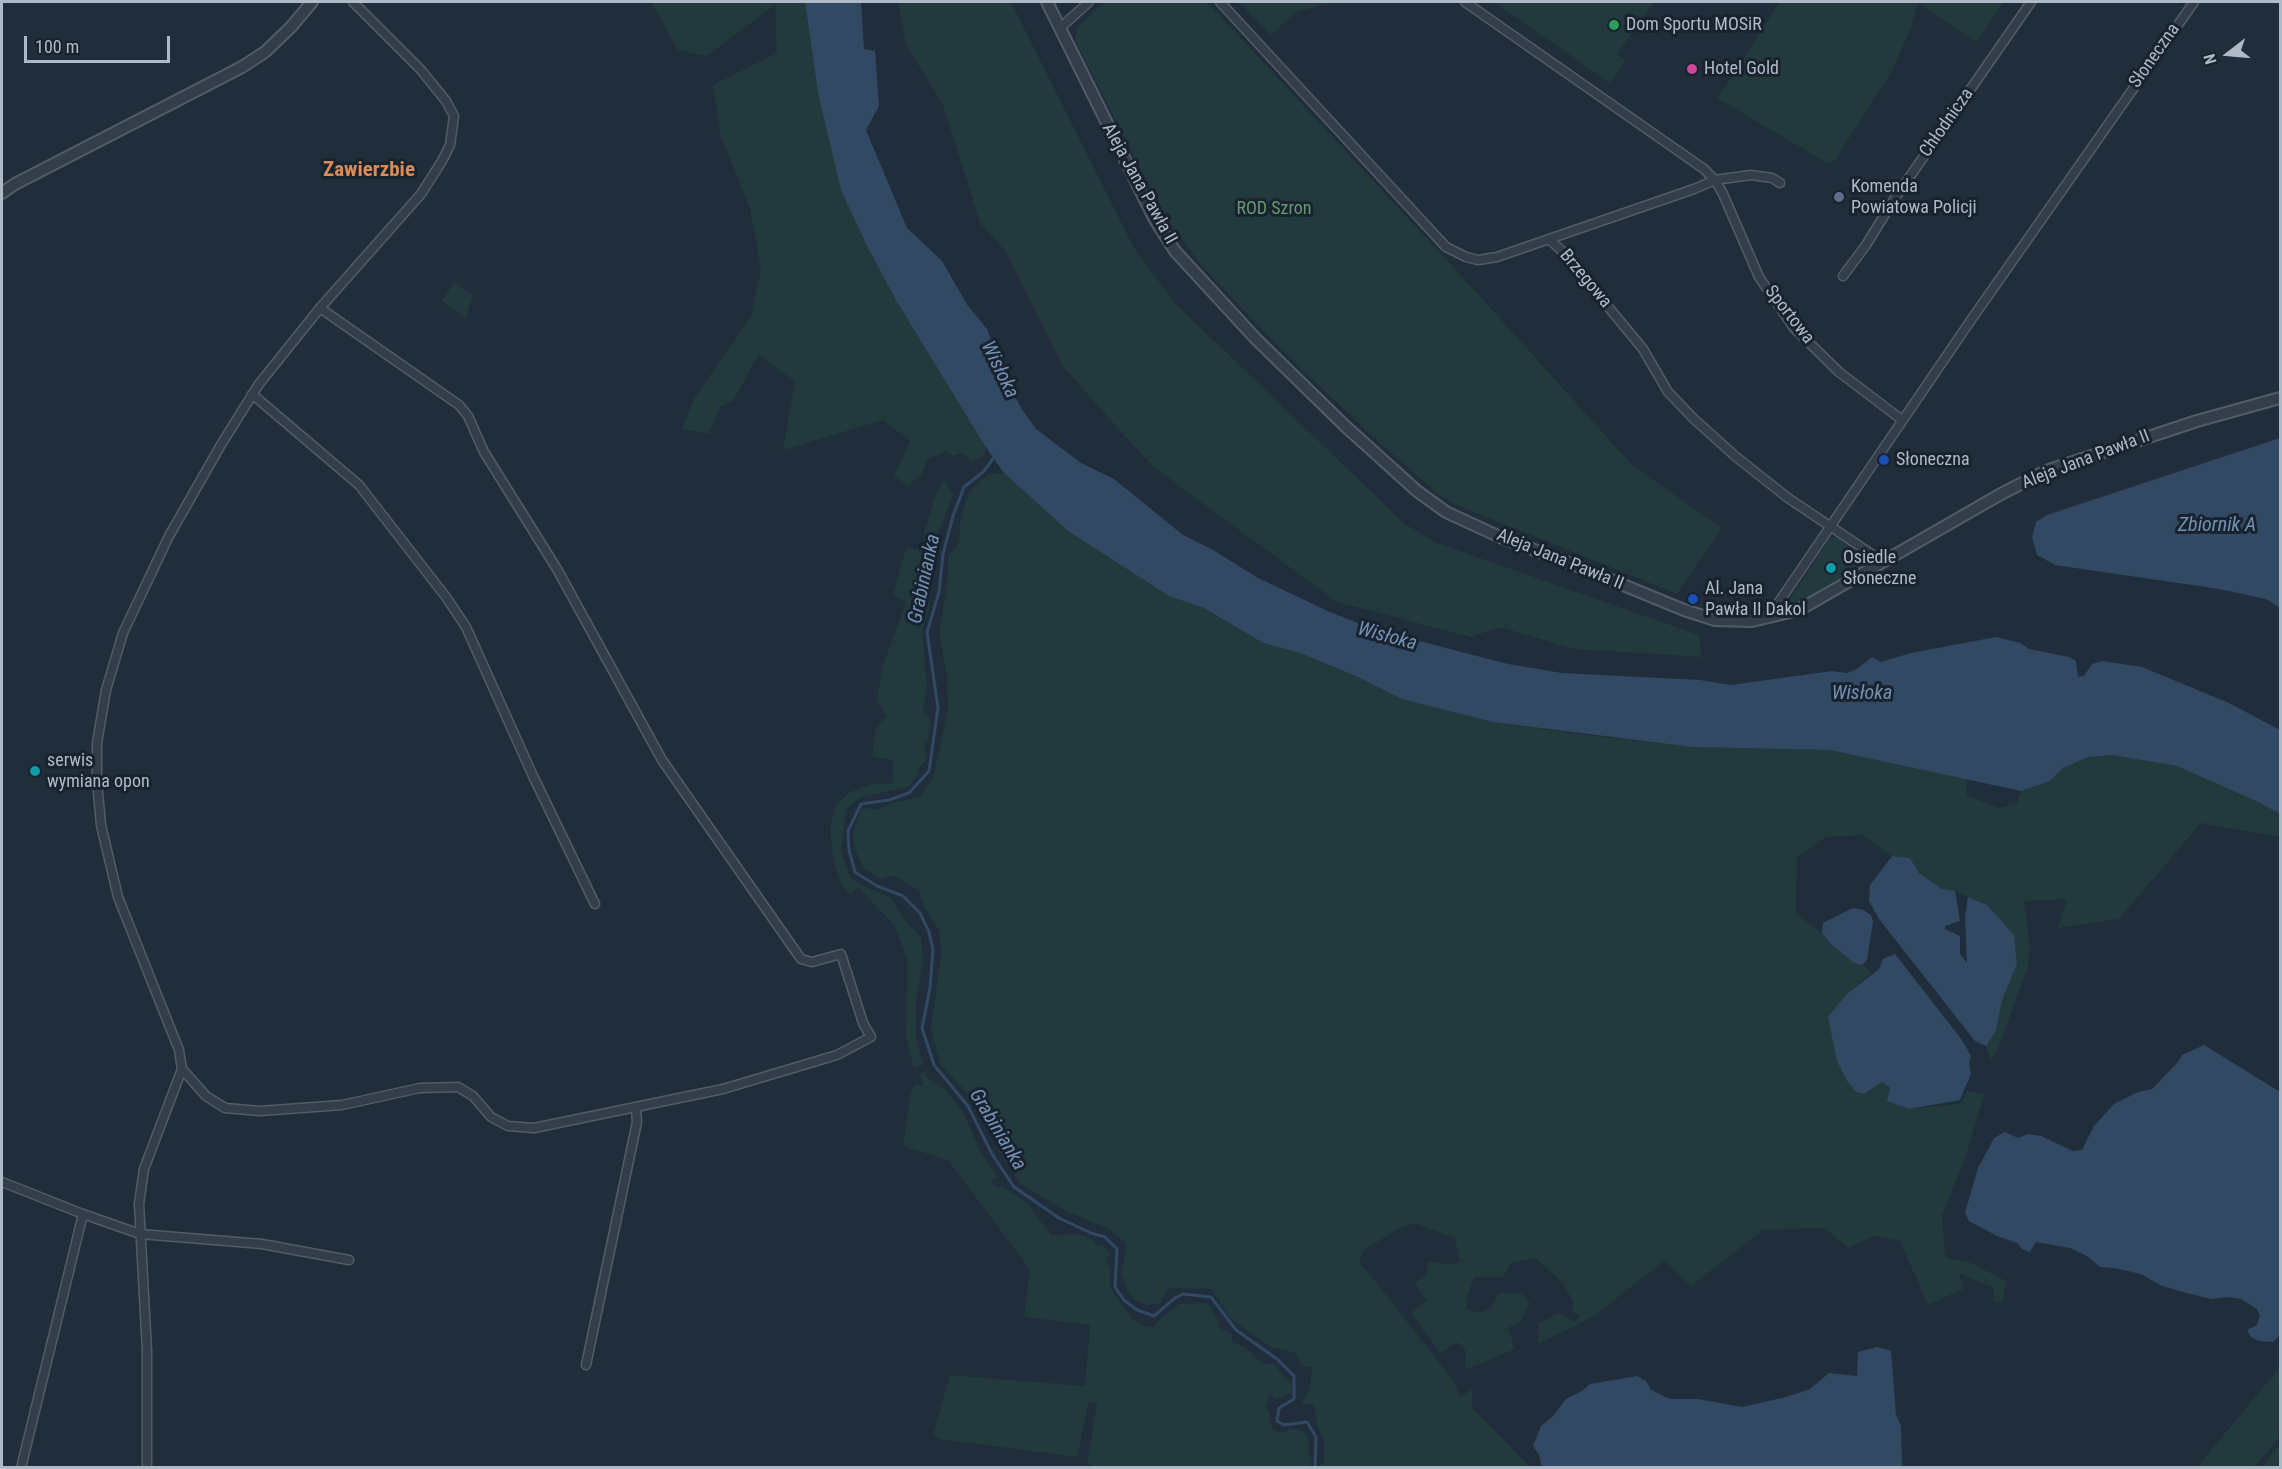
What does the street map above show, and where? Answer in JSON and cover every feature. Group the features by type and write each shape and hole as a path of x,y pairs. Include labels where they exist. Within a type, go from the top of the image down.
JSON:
{"street":[{"path":"2,193 15,184 242,67 265,52 291,27 312,2"},
{"path":"147,1467 147,1360 139,1204 144,1169 182,1069 179,1050 118,897 101,825 97,782 97,743 106,690 117,652 143,589 169,536 252,394 320,308 421,194 450,146 454,129 453,112 447,101 421,70 353,2"},
{"name":"Aleja Jana Pawła II","path":"1047,2 1154,218 1175,251 1256,338 1344,425 1417,491 1446,512 1500,537 1684,610 1715,620 1752,621 1806,606 2001,494 2046,471 2186,424 2280,398"},
{"path":"1059,28 1089,2"},
{"name":"Brzegowa","path":"1220,2 1446,248 1478,260 1497,257 1550,240 1562,251 1643,349 1668,392 1694,419 1735,456 1788,498 1830,526"},
{"name":"Sportowa","path":"1465,2 1704,169 1714,180 1760,277 1794,328 1839,372 1902,420"},
{"name":"Chłodnicza","path":"1843,276 2031,2"},
{"name":"Słoneczna","path":"1768,618 1902,420 2194,2"},
{"path":"1550,240 1714,180 1751,175 1772,178 1780,183"},
{"path":"182,1069 206,1096 225,1108 260,1111 342,1105 420,1088 458,1087 473,1096 490,1117 508,1126 534,1128 636,1109 723,1089 837,1055 871,1037 863,1023 841,954 812,962 801,959 662,760 557,569 483,452 468,416 459,405 320,308"},
{"path":"252,394 359,485 446,597 466,627 533,776 595,904"},
{"path":"1830,526 1882,561"},
{"path":"586,1365 637,1122 636,1109"},
{"path":"2,1182 140,1234 262,1244 349,1260"},
{"path":"21,1467 83,1214"}],"green space":[{"path":"651,2 805,2 818,93 868,248 897,302 985,446 985,455 972,462 963,453 953,456 945,451 927,460 922,475 907,486 894,476 910,441 883,420 783,450 795,382 759,354 733,401 720,407 709,434 682,429 693,400 751,316 761,269 750,208 721,137 713,85 777,53 775,5 707,56 678,50"},
{"path":"898,2 1011,2 1134,248 1175,303 1405,524 1437,543 1699,635 1702,657 1574,649 1500,627 1471,637 1337,602 1151,465 1064,368 1006,252 980,223 943,105 906,45"},
{"name":"ROD Szron","path":"1105,2 1207,2 1469,284 1632,465 1722,528 1677,594 1454,504 1437,493 1370,434 1278,346 1201,265 1164,215 1078,47 1075,38 1077,27"},
{"path":"1239,2 1334,2 1296,12 1271,35"},
{"path":"1494,2 1654,2 1617,54 1626,60 1610,83"},
{"path":"1779,2 2004,2 1976,42 1918,3 1911,28 1892,71 1835,160 1827,163 1717,98"},
{"path":"454,282 473,296 466,318 442,301"},
{"path":"1004,473 1068,531 1169,596 1204,608 1263,643 1300,653 1403,699 1493,722 1570,733 1692,747 1830,750 1966,779 1967,795 1998,808 2017,803 2021,791 2050,781 2063,768 2088,757 2111,755 2177,766 2258,802 2280,814 2280,837 2201,823 2119,919 2058,928 2067,899 2024,901 2030,947 2028,966 1998,1049 1991,1060 1986,1046 1996,1031 2002,1000 2017,964 2014,935 1987,905 1955,891 1942,889 1919,873 1910,858 1892,856 1862,835 1826,837 1797,858 1796,914 1822,933 1832,945 1854,963 1872,972 1848,993 1838,1061 1847,1081 1856,1092 1882,1082 1909,1109 1960,1104 1967,1091 1984,1095 1964,1161 1942,1216 1945,1257 1971,1263 2006,1281 2003,1303 1993,1302 1994,1288 1959,1273 1963,1289 1928,1305 1900,1241 1874,1236 1848,1248 1825,1228 1763,1230 1691,1286 1665,1260 1594,1316 1538,1344 1539,1323 1559,1313 1575,1322 1580,1316 1571,1310 1574,1303 1563,1284 1536,1258 1511,1263 1503,1277 1474,1277 1466,1300 1467,1309 1478,1313 1490,1309 1498,1293 1522,1293 1530,1303 1520,1322 1508,1328 1515,1349 1465,1370 1466,1351 1457,1342 1440,1353 1411,1313 1427,1301 1414,1283 1427,1274 1427,1262 1450,1264 1460,1262 1455,1238 1414,1223 1398,1229 1364,1250 1359,1263 1456,1384 1460,1397 1472,1389 1472,1407 1527,1464 1526,1468 1320,1467 1324,1461 1324,1440 1318,1428 1313,1404 1301,1404 1309,1390 1313,1367 1302,1366 1295,1353 1271,1347 1231,1319 1211,1289 1168,1288 1160,1303 1148,1305 1134,1299 1127,1289 1121,1272 1127,1244 1110,1230 1064,1210 1021,1184 999,1151 978,1104 940,1064 931,1028 941,954 939,930 924,907 919,891 894,875 881,879 863,868 856,852 852,836 861,808 879,809 895,802 920,797 933,778 948,709 947,676 939,633 946,594 949,555 959,543 960,522 968,494 988,474"},
{"path":"944,481 953,494 938,533 929,609 922,632 927,686 923,712 931,719 928,740 924,741 926,761 917,769 919,774 908,787 866,796 856,800 846,810 841,851 850,877 891,898 905,920 921,938 923,961 916,1000 916,1038 923,1065 914,1067 906,1038 907,960 895,926 858,887 850,895 840,882 833,857 830,828 836,805 850,792 873,784 893,783 893,760 872,756 876,727 887,716 877,700 882,668 906,602 893,595 906,548 923,550 925,530 937,491"},
{"path":"1836,536 1869,559 1868,563 1809,597 1791,604 1789,600 1830,538"},
{"path":"925,1071 927,1077 945,1090 963,1112 981,1153 998,1178 992,1179 993,1185 1004,1188 1027,1203 1051,1235 1080,1234 1093,1240 1098,1246 1103,1246 1110,1254 1105,1259 1110,1268 1110,1288 1132,1319 1146,1327 1155,1327 1155,1323 1179,1304 1207,1303 1217,1318 1218,1327 1232,1334 1232,1342 1245,1347 1262,1364 1275,1364 1283,1376 1292,1383 1291,1393 1276,1399 1270,1394 1265,1407 1269,1411 1273,1430 1283,1433 1291,1429 1302,1430 1309,1440 1308,1449 1312,1462 1309,1467 1095,1467 1087,1463 1097,1403 1089,1401 1077,1457 939,1439 933,1435 950,1375 1085,1386 1090,1325 1024,1317 1030,1270 948,1160 903,1146 911,1090 916,1084 923,1086 920,1075"},
{"path":"2280,1367 2280,1436 2269,1450 2254,1467 2197,1467"},
{"path":"2280,1444 2280,1467 2262,1467"}],"water":[{"name":"Wisłoka","path":"805,2 861,2 864,49 875,51 879,106 866,130 907,228 942,261 968,306 987,329 1008,384 1036,429 1081,463 1114,479 1183,535 1213,550 1258,578 1330,612 1373,629 1508,664 1562,673 1700,680 1731,685 1832,671 1847,673 1857,669 1872,657 1881,662 1911,653 1996,637 2020,643 2029,649 2069,657 2076,661 2078,677 2084,676 2092,664 2102,661 2142,667 2229,703 2280,730 2280,814 2177,766 2111,755 2088,757 2063,768 2050,781 2021,791 1830,750 1692,747 1493,722 1402,699 1358,677 1300,653 1263,643 1204,608 1169,596 1068,531 1004,473 985,446 897,302 841,190 818,93"},
{"name":"Zbiornik A","path":"2280,438 2280,608 2266,599 2219,589 2055,565 2037,555 2032,538 2036,522 2047,515"},
{"path":"1892,856 1910,858 1919,873 1942,889 1955,891 1960,921 1945,926 1945,929 1960,936 1960,954 1967,963 1965,917 1968,897 1987,905 2014,935 2017,964 2002,1000 1996,1031 1986,1046 1975,1041 1879,919 1869,901 1870,885"},
{"path":"1853,908 1871,915 1873,922 1867,960 1862,965 1854,963 1832,945 1822,933 1823,923"},
{"path":"1895,954 1962,1040 1971,1056 1969,1063 1971,1074 1960,1100 1909,1109 1887,1101 1890,1088 1882,1082 1864,1094 1856,1092 1847,1081 1837,1061 1828,1017 1848,993 1879,969 1883,959"},
{"path":"2204,1045 2280,1092 2280,1335 2273,1342 2258,1341 2251,1337 2247,1330 2257,1325 2260,1315 2257,1309 2241,1299 2227,1297 2211,1299 2162,1286 2141,1274 2100,1267 2087,1256 2070,1248 2036,1242 2030,1252 2022,1249 2017,1243 1997,1236 1969,1221 1965,1213 1978,1168 1994,1138 2005,1132 2018,1138 2028,1134 2041,1136 2073,1151 2082,1150 2094,1126 2114,1104 2138,1092 2152,1089 2182,1055"},
{"path":"1877,1347 1891,1351 1896,1415 1901,1426 1902,1467 1542,1467 1539,1455 1533,1446 1541,1426 1553,1416 1566,1399 1590,1384 1637,1376 1646,1381 1651,1390 1670,1399 1698,1399 1742,1407 1810,1389 1829,1373 1857,1376 1858,1352"}],"waterway":[{"name":"Grabinianka","path":"996,455 983,472 964,487 953,516 943,554 939,592 927,632 938,708 929,771 909,793 889,800 861,804 848,831 849,850 855,872 877,886 903,896 920,913 929,932 933,950 930,988 922,1028 934,1065 968,1106 992,1154 1014,1187 1059,1218 1105,1237 1117,1249 1115,1287 1124,1300 1137,1310 1154,1316 1183,1294 1211,1297 1236,1330 1277,1359 1294,1376 1294,1399 1279,1408 1277,1421 1284,1425 1307,1422 1316,1437 1315,1468"}],"place":[{"name":"Dom Sportu MOSiR","path":"1614,25"},
{"name":"Hotel Gold","path":"1692,69"},
{"name":"Komenda Powiatowa Policji","path":"1839,197"},
{"name":"Słoneczna","path":"1884,460"},
{"name":"Osiedle Słoneczne","path":"1831,568"},
{"name":"Al. Jana Pawła II Dakol","path":"1693,599"},
{"name":"serwis wymiana opon","path":"35,771"}],"district":[{"name":"Zawierzbie","path":"369,171"}]}
